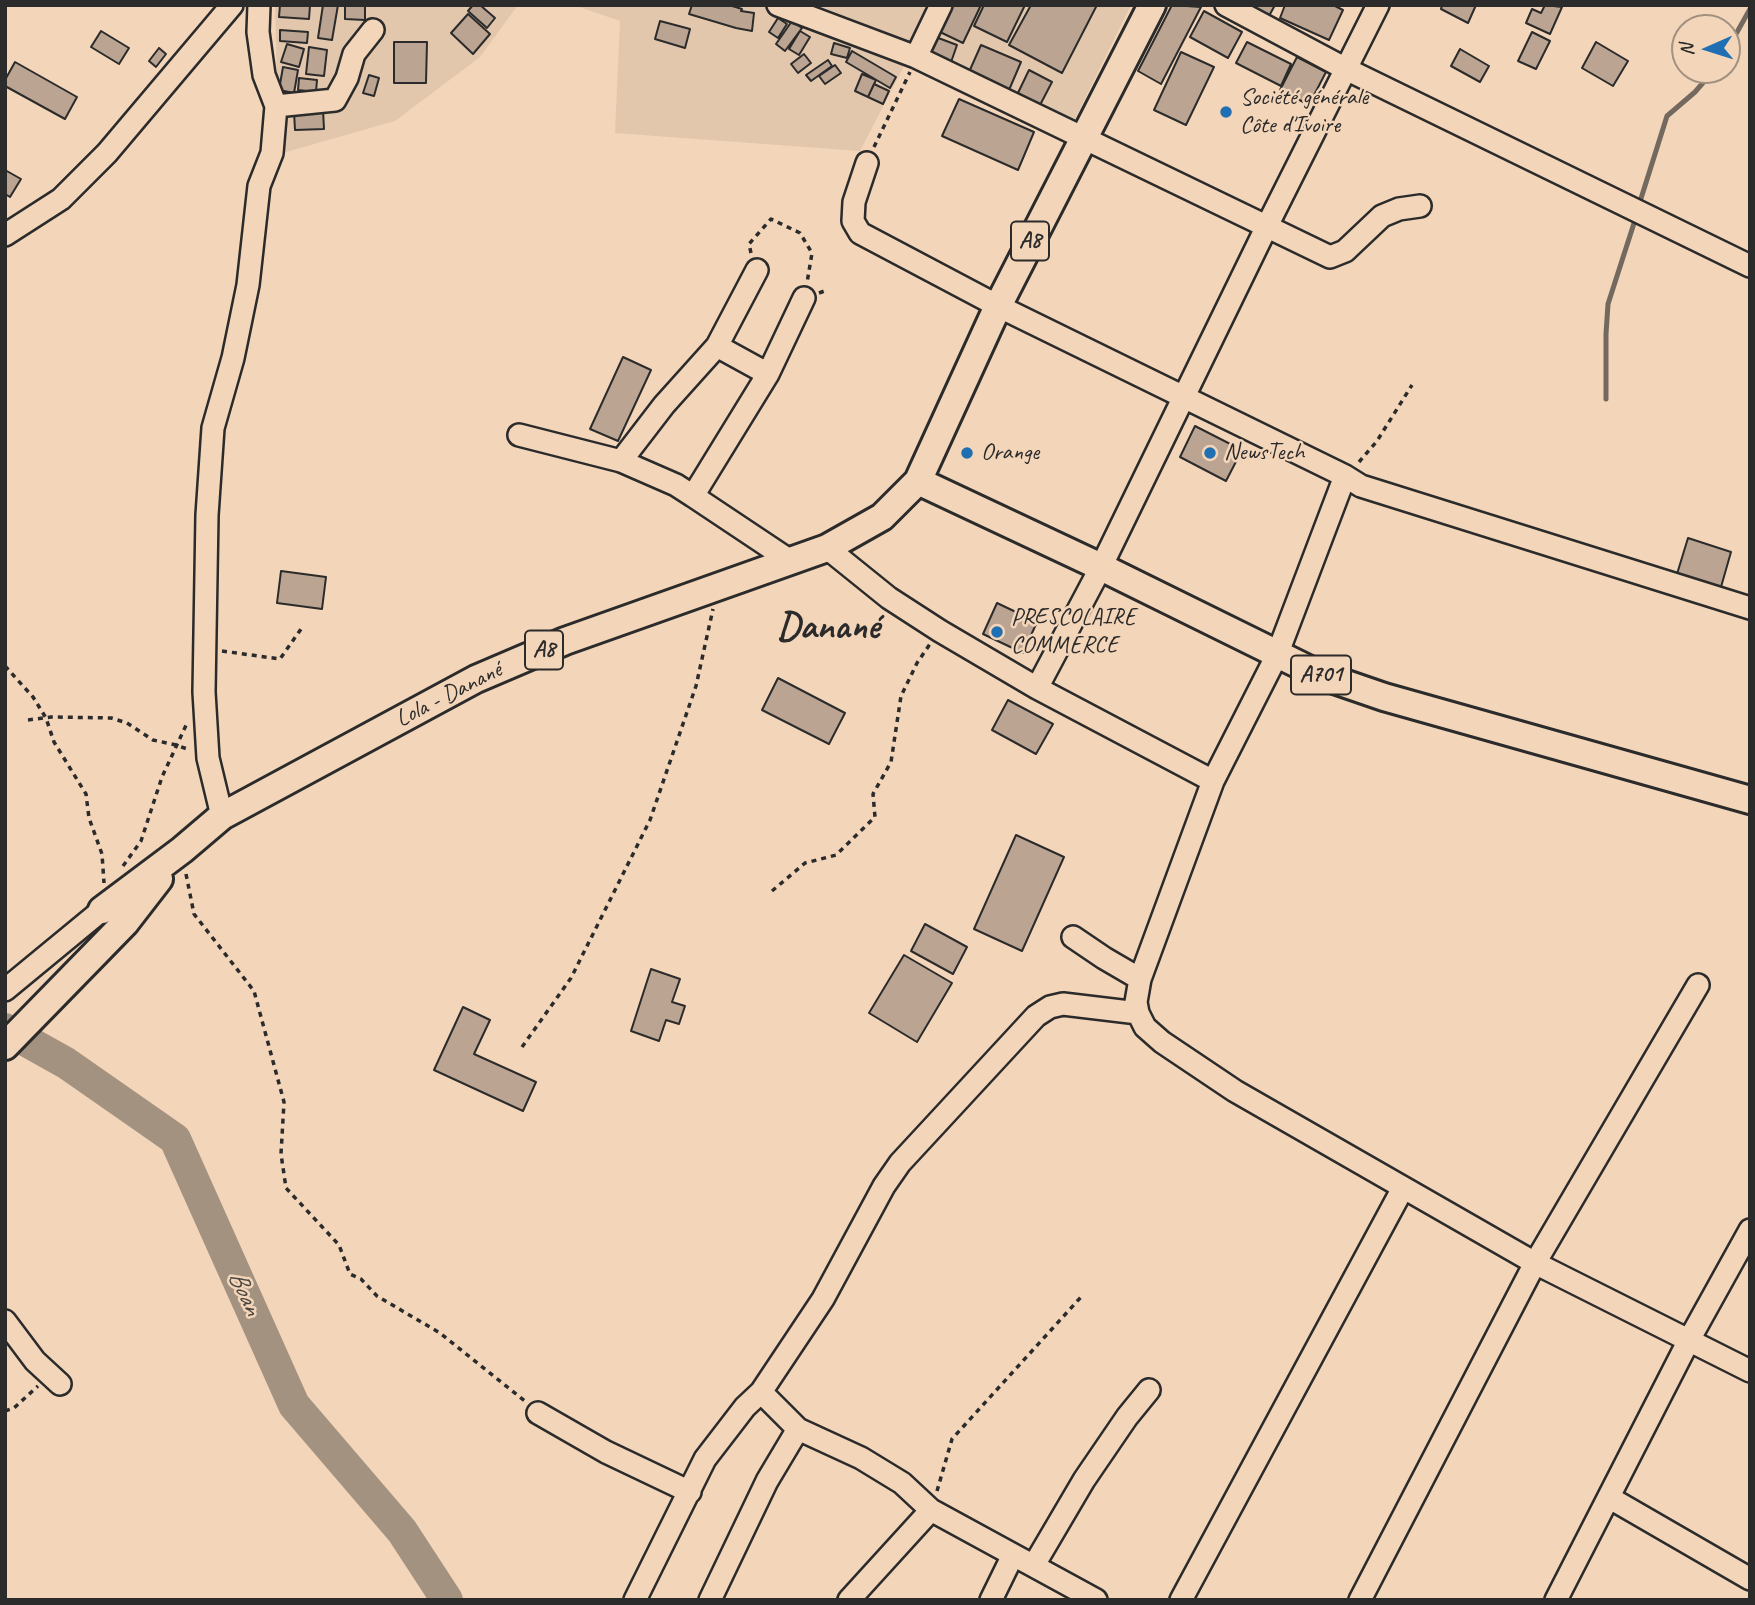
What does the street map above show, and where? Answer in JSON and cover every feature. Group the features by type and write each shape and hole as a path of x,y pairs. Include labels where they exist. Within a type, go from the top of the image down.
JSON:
{"main road":[{"name":"A8","path":"918,481 998,306 1152,5"},
{"name":"Lola - Danané","path":"102,910 222,816 476,679 565,641 827,548 882,517 918,481"},
{"name":"A701","path":"918,481 1320,675 1384,697 1750,800"},
{"name":"Lola - Danané","path":"5,1046 125,923 182,850"}],"street":[{"path":"5,235 61,199 80,180 152,102 232,5"},
{"path":"222,816 208,758 204,692 207,515 213,428 233,358 248,285 259,186 272,153 276,106 264,75 258,32 259,5"},
{"path":"778,5 916,57 1319,254 1334,258 1382,216 1399,209 1420,206"},
{"path":"916,57 941,5"},
{"path":"1226,5 1346,69 1750,267"},
{"path":"1037,688 1101,567 1378,5"},
{"path":"276,106 335,100 347,78 354,54 373,30"},
{"path":"867,163 854,202 853,221 860,233 998,306 1361,486 1750,608"},
{"path":"621,461 664,405 717,346 757,270"},
{"path":"693,496 768,374 804,298"},
{"path":"717,346 768,374"},
{"path":"519,435 621,461 676,485 789,560"},
{"path":"1345,476 1277,655 1213,781 1140,979 1136,1002 1138,1013 1145,1027 1153,1034 1235,1091 1535,1263 1750,1371"},
{"path":"827,548 889,598 940,631 1037,688 1213,781"},
{"name":"Lola - Danané","path":"11,985 102,910"},
{"path":"1073,937 1140,979"},
{"path":"1360,1600 1535,1263 1698,985"},
{"path":"635,1600 705,1459 745,1407 761,1392 823,1299 884,1186 900,1163 1036,1016 1050,1007 1063,1004 1138,1013"},
{"path":"1181,1600 1403,1188"},
{"path":"1556,1600 1689,1340 1750,1230"},
{"path":"5,1321 36,1361 55,1379"},
{"path":"1034,1565 1084,1480 1126,1417 1149,1390"},
{"path":"761,1392 798,1429 861,1458 902,1483 931,1510 1096,1600"},
{"path":"538,1412 606,1452 690,1492"},
{"path":"710,1600 767,1481 798,1429"},
{"path":"1609,1498 1750,1579"},
{"path":"849,1600 931,1510"},
{"path":"991,1600 1013,1555"}],"path":[{"path":"867,163 916,57"},
{"path":"757,270 749,244 771,219 800,233 812,253 804,298"},
{"path":"1345,476 1377,441 1412,386"},
{"path":"522,1047 571,978 650,820 696,686 719,587"},
{"path":"206,649 280,659 301,629"},
{"path":"772,891 805,863 836,855 875,817 873,794 891,762 901,696 917,663 940,631"},
{"path":"5,666 33,697 46,718 54,742 86,794 89,818 102,854 104,891 111,882"},
{"path":"118,873 141,841 162,776 204,692"},
{"path":"27,720 111,718 128,723 153,740 176,744 208,758"},
{"path":"182,850 194,914 254,990 284,1102 281,1154 286,1188 339,1245 350,1274 362,1279 377,1296 440,1333 538,1412"},
{"path":"931,1510 952,1439 1082,1297"},
{"path":"5,1411 14,1408 55,1379"}],"shaded area":[{"path":"275,5 518,5 480,57 395,121 279,154"},
{"path":"574,5 1131,5 1064,141 904,66 860,151 615,133 620,21"}],"building":[{"path":"280,5 310,5 309,19 279,17"},
{"path":"323,5 338,5 332,40 318,38"},
{"path":"345,5 365,5 365,20 345,19"},
{"path":"473,5 480,5 495,18 487,28 468,11"},
{"path":"692,5 729,5 754,13 752,31 689,14"},
{"path":"952,5 981,5 963,43 940,32"},
{"path":"984,5 1025,5 1007,42 974,26"},
{"path":"1031,5 1097,5 1062,73 1009,45"},
{"path":"1172,5 1201,7 1161,84 1138,71"},
{"path":"1248,5 1275,5 1269,16"},
{"path":"1285,5 1333,5 1343,10 1329,40 1280,18"},
{"path":"1442,5 1476,5 1468,23 1441,9"},
{"path":"1545,5 1562,7 1550,34 1526,23 1532,9 1541,13"},
{"path":"1204,11 1242,32 1228,58 1190,37"},
{"path":"468,14 490,34 473,54 451,33"},
{"path":"778,18 787,24 778,38 769,32"},
{"path":"660,21 690,29 685,48 655,39"},
{"path":"792,21 802,28 785,51 776,44"},
{"path":"280,30 308,32 307,43 280,41"},
{"path":"101,31 129,48 119,64 91,47"},
{"path":"800,31 810,37 799,55 789,49"},
{"path":"1532,32 1550,41 1536,69 1518,61"},
{"path":"933,36 957,45 950,65 926,56"},
{"path":"394,42 427,42 426,83 394,83"},
{"path":"1247,42 1291,64 1281,86 1236,63"},
{"path":"1596,42 1628,61 1613,86 1582,68"},
{"path":"834,43 850,48 847,58 831,54"},
{"path":"287,44 304,49 299,67 281,62"},
{"path":"981,45 1021,62 1009,90 969,72"},
{"path":"309,47 327,50 324,76 306,74"},
{"path":"159,48 166,54 156,67 149,61"},
{"path":"1460,49 1489,66 1480,82 1451,66"},
{"path":"852,51 896,77 890,88 846,62"},
{"path":"1181,52 1214,67 1186,125 1154,110"},
{"path":"804,54 811,63 798,73 791,64"},
{"path":"1297,57 1326,72 1309,105 1280,90"},
{"path":"828,60 832,66 811,81 806,75"},
{"path":"15,62 77,97 65,119 5,86 5,80"},
{"path":"835,65 841,73 825,84 819,76"},
{"path":"283,67 298,70 294,93 279,90"},
{"path":"1029,70 1052,82 1039,107 1017,95"},
{"path":"862,74 876,80 868,97 855,91"},
{"path":"369,75 379,78 374,96 363,93"},
{"path":"299,78 317,80 316,92 298,90"},
{"path":"874,84 889,91 883,104 868,97"},
{"path":"959,99 1034,132 1018,170 942,136"},
{"path":"323,110 324,129 295,130 294,112"},
{"path":"5,170 21,179 10,197 5,194"},
{"path":"623,357 651,370 618,441 590,429"},
{"path":"1195,426 1242,450 1226,481 1180,457"},
{"path":"1688,538 1731,552 1721,587 1677,574"},
{"path":"281,571 326,577 322,609 277,603"},
{"path":"997,603 1037,622 1023,653 983,634"},
{"path":"778,678 845,713 829,744 762,710"},
{"path":"1008,700 1053,724 1036,754 992,730"},
{"path":"1016,835 1064,857 1022,951 974,929"},
{"path":"925,924 967,947 953,974 911,951"},
{"path":"904,955 952,983 917,1042 869,1013"},
{"path":"651,969 680,979 672,1002 685,1006 679,1024 666,1020 659,1041 631,1031"},
{"path":"463,1007 490,1020 474,1054 536,1082 523,1111 434,1070"}],"waterway":[{"path":"1741,25 1750,9"},
{"path":"1638,208 1667,116 1702,84"},
{"path":"1606,399 1608,304 1636,217"},
{"name":"Boan","path":"5,1029 66,1063 175,1139 294,1405 402,1531 447,1600"}],"place":[{"name":"Société générale Côte d'Ivoire","path":"1226,112"},
{"name":"Orange","path":"967,453"},
{"name":"NewsTech","path":"1210,453"},
{"name":"PRESCOLAIRE COMMERCE","path":"997,632"}],"district":[{"name":"Danané","path":"828,628"}]}
